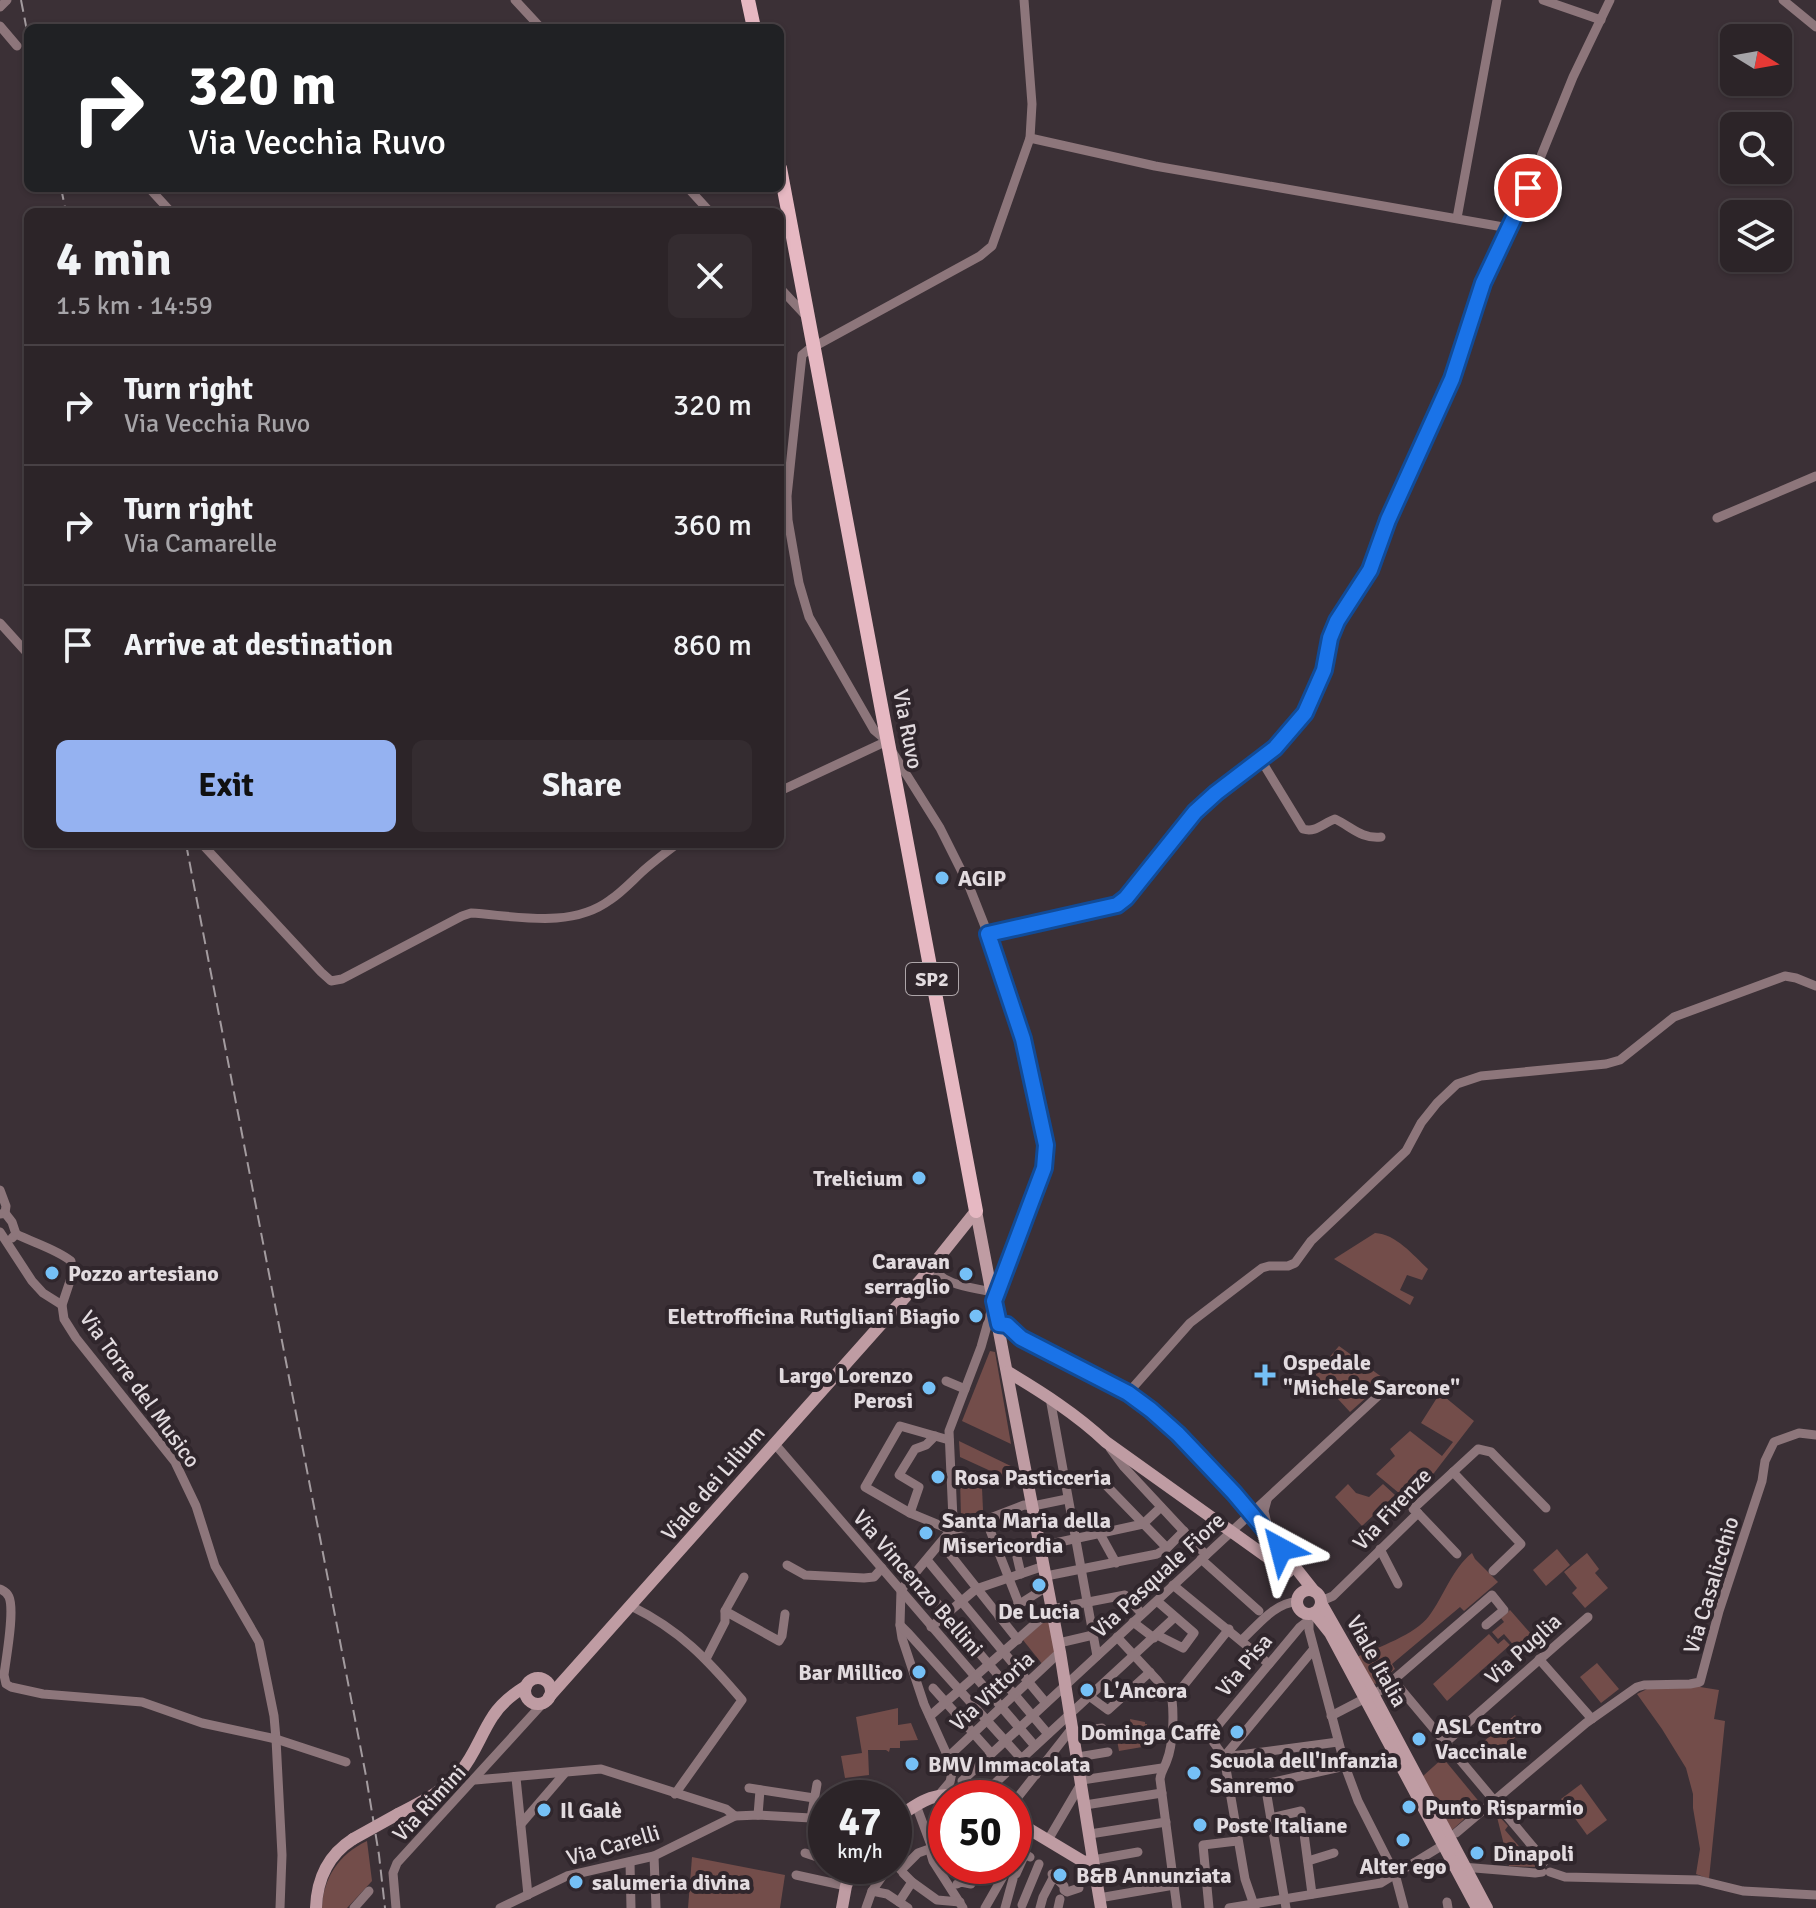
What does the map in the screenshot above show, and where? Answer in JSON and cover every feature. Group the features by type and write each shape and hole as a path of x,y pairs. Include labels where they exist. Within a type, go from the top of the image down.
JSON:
{"main road":[{"path":"748,0 753,24"},
{"name":"Via Ruvo","path":"784,190 976,1211"},
{"name":"Viale dei Lilium","path":"547,1699 931,1267 976,1211"},
{"name":"SP2","path":"976,1211 1008,1372"},
{"path":"1021,1338 1001,1336 1007,1325 1021,1338 1128,1393 1178,1434 1270,1535 1315,1606"},
{"path":"1008,1372 1085,1422 1106,1442 1288,1572"},
{"path":"1008,1372 1028,1506 1041,1546 1060,1647 1100,1903"},
{"path":"1281,1549 1302,1611 1315,1606"},
{"path":"1298,1600 1304,1592 1315,1606"},
{"name":"Viale Italia","path":"1315,1606 1450,1839 1477,1908"},
{"name":"Viale dei Lilium","path":"316,1908 323,1873 334,1856 353,1839 441,1790 457,1775 493,1716 512,1695 534,1679 558,1679 572,1670"},
{"path":"499,1708 512,1702 539,1703 547,1699 550,1688 546,1681"},
{"path":"526,1686 525,1693 530,1701"},
{"path":"912,1808 928,1799"},
{"path":"1032,1831 1084,1862 1093,1860"},
{"name":"Viale Italia","path":"1461,1868 1487,1908"},
{"path":"842,1908 846,1886"}],"street":[{"path":"0,7 7,0"},
{"path":"515,0 537,24"},
{"path":"961,1780 919,1691 902,1638 901,1590 951,1530 949,1431 981,1347 993,1297 1044,1168 1046,1145 1023,1039 969,886 940,828 888,744 874,730 809,617 799,583 787,496 803,353 990,249 1030,138 1032,104 1024,0"},
{"path":"1457,218 1497,0"},
{"path":"1543,0 1601,20"},
{"path":"988,934 1117,905 1195,812 1261,760 1284,739 1305,713 1317,691 1337,621 1370,570 1388,520 1452,379 1478,295 1610,0"},
{"path":"1783,0 1816,27"},
{"path":"0,26 17,46"},
{"path":"1030,138 1155,166 1509,228"},
{"path":"153,192 167,208"},
{"path":"692,192 706,208"},
{"path":"784,292 808,319"},
{"path":"1717,518 1816,476"},
{"path":"0,623 24,650"},
{"path":"784,789 888,744"},
{"path":"1261,760 1303,829 1317,829 1335,819 1361,835 1381,837"},
{"path":"206,848 331,981 342,979 471,913 553,919 577,916 612,899 672,848"},
{"path":"1128,1393 1190,1323 1214,1304 1262,1268 1295,1263 1311,1241 1406,1151 1421,1123 1457,1084 1481,1076 1606,1064 1620,1060 1674,1017 1713,1002 1785,976 1816,986"},
{"path":"0,1190 6,1206 2,1213 12,1222 16,1234 11,1239 3,1236"},
{"name":"Via Torre del Musico","path":"16,1234 61,1253 71,1261 72,1275 62,1305 64,1319 175,1462 196,1506 215,1566 259,1642 276,1739 282,1842 280,1908"},
{"name":"Via Torre del Musico","path":"3,1236 32,1281 43,1293 62,1305"},
{"path":"931,1267 944,1280 993,1297"},
{"path":"986,1330 1001,1336"},
{"path":"981,1347 990,1338 1001,1336"},
{"path":"946,1381 965,1389"},
{"name":"Via Pasquale Fiore","path":"963,1780 1379,1395"},
{"path":"1050,1398 1097,1656"},
{"path":"949,1440 930,1431 900,1426 865,1487 910,1513 951,1530 1028,1506 1067,1499"},
{"path":"910,1513 919,1487 899,1475 915,1449 926,1445 930,1431"},
{"name":"Via Casalicchio","path":"1229,1908 1285,1903 1312,1894 1381,1883 1450,1839 1592,1719 1644,1685 1700,1682 1723,1597 1762,1481 1765,1461 1774,1442 1799,1433 1816,1435"},
{"path":"1106,1442 1124,1467 1204,1557 1259,1611"},
{"name":"Via Vincenzo Bellini","path":"774,1443 1035,1746"},
{"name":"Via Firenze","path":"1315,1606 1333,1596 1418,1513 1413,1509 1478,1449 1491,1452 1546,1508"},
{"path":"1453,1472 1521,1544 1493,1571"},
{"path":"1099,1478 1167,1548"},
{"path":"1267,1500 1264,1511 1270,1535"},
{"path":"1041,1546 1143,1524 1161,1507"},
{"path":"1418,1513 1457,1554"},
{"path":"986,1520 1019,1604"},
{"path":"931,1627 976,1589 1021,1574 1046,1576 1157,1554 1184,1531"},
{"path":"1100,1534 1116,1563"},
{"path":"941,1543 1018,1640"},
{"path":"1380,1549 1398,1584"},
{"path":"1017,1557 1021,1574"},
{"path":"927,1560 1046,1703"},
{"path":"787,1565 805,1575 864,1578 874,1577 882,1568"},
{"path":"914,1576 1048,1734"},
{"path":"999,1617 1019,1604 1046,1576"},
{"path":"706,1659 725,1622 725,1611 744,1577"},
{"path":"1173,1585 1269,1664"},
{"path":"0,1589 10,1598 4,1675 6,1684 11,1687 43,1694 142,1702 202,1723 276,1739 346,1762"},
{"path":"930,1716 1052,1609 1125,1595 1142,1614"},
{"path":"1331,1716 1393,1680 1492,1595 1504,1610 1486,1625"},
{"path":"1242,1640 1275,1610 1298,1600"},
{"path":"1133,1622 1183,1648 1194,1633 1157,1601"},
{"path":"631,1606 656,1618 680,1636 706,1659 742,1700 675,1794"},
{"path":"1315,1606 1309,1630 1345,1766 1358,1801 1395,1874 1404,1908"},
{"name":"Via Pisa","path":"1209,1736 1315,1606"},
{"path":"725,1611 779,1641 785,1614"},
{"path":"995,1780 1175,1617"},
{"name":"Via Puglia","path":"1446,1742 1588,1617"},
{"path":"900,1625 1036,1775"},
{"path":"1172,1700 1229,1629"},
{"path":"1060,1647 1093,1635"},
{"path":"1117,1637 1172,1700 1167,1760 1160,1779 1177,1908"},
{"name":"Via Vittoria","path":"948,1757 1028,1682 1060,1647"},
{"path":"1224,1757 1313,1650"},
{"path":"1539,1659 1592,1719"},
{"path":"1089,1696 1108,1710 1150,1672"},
{"path":"1393,1680 1544,1860 1545,1869"},
{"path":"933,1688 991,1753"},
{"name":"Via Rimini","path":"396,1908 395,1867 547,1699"},
{"name":"Via Rimini","path":"518,1733 528,1715 530,1701"},
{"path":"1032,1780 1074,1730 1102,1728"},
{"path":"1170,1739 1205,1734 1224,1757 1237,1841 1254,1906"},
{"path":"1224,1757 1338,1742"},
{"path":"1078,1757 1108,1752"},
{"path":"1285,1903 1265,1784 1345,1766"},
{"path":"950,1780 953,1768"},
{"path":"1048,1840 1082,1781 1162,1768"},
{"path":"475,1780 601,1769 726,1809 735,1816 808,1818"},
{"path":"521,1824 564,1774"},
{"path":"516,1778 528,1895"},
{"path":"749,1788 808,1797"},
{"path":"758,1815 760,1790"},
{"path":"1085,1805 1162,1793"},
{"path":"919,1803 928,1834"},
{"path":"1271,1818 1301,1811 1312,1894"},
{"name":"Via Carelli","path":"500,1908 567,1876 654,1856 735,1816"},
{"path":"1090,1834 1166,1822"},
{"path":"1209,1908 1203,1845 1237,1841"},
{"path":"1093,1860 1138,1852"},
{"path":"1308,1861 1334,1853"},
{"path":"654,1856 656,1908"},
{"path":"1032,1859 1064,1886 1062,1897"},
{"path":"630,1862 631,1908"},
{"path":"1412,1863 1535,1873 1545,1869 1565,1877 1698,1880 1743,1891 1816,1895"},
{"path":"1032,1867 1040,1865"},
{"path":"1022,1905 1040,1865"},
{"path":"1040,1865 1043,1897 1040,1908"},
{"path":"796,1875 846,1886"},
{"path":"912,1882 937,1900 962,1905"},
{"path":"869,1907 877,1884"},
{"path":"872,1891 887,1894 904,1905 911,1884"},
{"path":"958,1884 954,1886 962,1905"},
{"path":"985,1908 1004,1884"},
{"path":"1005,1908 1010,1884"},
{"path":"1100,1903 1174,1885"},
{"path":"1062,1897 1079,1888"},
{"path":"354,1908 369,1891"}],"shaded area":[{"path":"1375,1233 1397,1241 1428,1269 1422,1280 1407,1275 1400,1290 1414,1297 1410,1305 1334,1259"},
{"path":"1339,1346 1386,1380 1350,1412 1315,1374"},
{"path":"990,1351 995,1352 1011,1444 962,1421"},
{"path":"1440,1393 1474,1421 1411,1503 1376,1474 1395,1456 1390,1449 1410,1431 1442,1456 1453,1442 1421,1423"},
{"path":"959,1441 1017,1469 1019,1484 960,1457"},
{"path":"960,1479 982,1488 983,1510 963,1518 961,1517"},
{"path":"1348,1484 1356,1493 1369,1497 1383,1484 1395,1495 1362,1526 1335,1497"},
{"path":"1557,1549 1570,1565 1546,1586 1533,1570"},
{"path":"1472,1553 1498,1582 1464,1611 1460,1607 1392,1664 1395,1669 1377,1684 1371,1683 1357,1657 1406,1635 1423,1623 1459,1567"},
{"path":"1587,1553 1599,1569 1595,1573 1608,1588 1585,1608 1572,1593 1577,1588 1564,1572"},
{"path":"1510,1610 1532,1635 1529,1638 1534,1645 1522,1655 1504,1634 1498,1639 1492,1632 1504,1622 1501,1618"},
{"path":"1048,1618 1056,1654 1043,1665 1023,1640"},
{"path":"1489,1634 1498,1644 1504,1639 1510,1645 1447,1701 1433,1684"},
{"path":"1597,1663 1619,1689 1601,1703 1580,1677"},
{"path":"1700,1682 1700,1687 1719,1690 1714,1719 1725,1721 1709,1879 1696,1874 1700,1849 1693,1794 1686,1768 1637,1694 1657,1684"},
{"path":"898,1708 898,1725 911,1723 918,1740 900,1741 900,1748 890,1748 889,1752 868,1750 869,1775 845,1778 841,1756 862,1753 856,1717"},
{"path":"1515,1715 1526,1728 1495,1755 1483,1742"},
{"path":"1130,1719 1147,1724 1148,1746 1119,1751 1115,1729 1131,1727"},
{"path":"1443,1758 1481,1804 1452,1830 1423,1776"},
{"path":"1581,1784 1607,1820 1587,1835 1561,1799"},
{"path":"1496,1813 1508,1826 1505,1830 1524,1852 1528,1850 1537,1861 1536,1867 1509,1866 1508,1861 1514,1858 1511,1851 1506,1853"},
{"path":"367,1841 372,1881 347,1908 322,1908 334,1868 348,1853"},
{"path":"692,1857 785,1875 780,1908 688,1908"}],"railway":[{"path":"21,0 26,24"},
{"path":"62,192 65,208"},
{"path":"187,848 366,1776 385,1908"}],"place":[{"name":"AGIP","path":"942,878"},
{"name":"Trelicium","path":"919,1178"},
{"name":"Pozzo artesiano","path":"52,1273"},
{"name":"Caravan serraglio","path":"966,1274"},
{"name":"Elettrofficina Rutigliani Biagio","path":"976,1316"},
{"name":"Ospedale \"Michele Sarcone\"","path":"1265,1375"},
{"name":"Largo Lorenzo Perosi","path":"929,1388"},
{"name":"Rosa Pasticceria","path":"938,1477"},
{"name":"Santa Maria della Misericordia","path":"926,1533"},
{"name":"De Lucia","path":"1039,1585"},
{"name":"Bar Millico","path":"919,1672"},
{"name":"L'Ancora","path":"1087,1690"},
{"name":"Dominga Caffè","path":"1237,1732"},
{"name":"ASL Centro Vaccinale","path":"1419,1739"},
{"name":"BMV Immacolata","path":"912,1764"},
{"name":"Scuola dell'Infanzia Sanremo","path":"1194,1773"},
{"name":"Punto Risparmio","path":"1409,1807"},
{"name":"Il Galè","path":"544,1810"},
{"name":"Poste Italiane","path":"1200,1825"},
{"name":"Alter ego","path":"1403,1840"},
{"name":"Dinapoli","path":"1477,1853"},
{"name":"B&B Annunziata","path":"1060,1875"},
{"name":"salumeria divina","path":"576,1882"}],"route":[{"path":"1281,1549 1234,1493 1151,1410 1128,1393 1021,1338 1007,1325 999,1324 994,1301 1044,1168 1046,1145 1023,1039 988,934 1117,905 1195,812 1275,748 1305,713 1317,691 1337,621 1370,570 1388,520 1452,379 1483,283 1528,188"}]}
